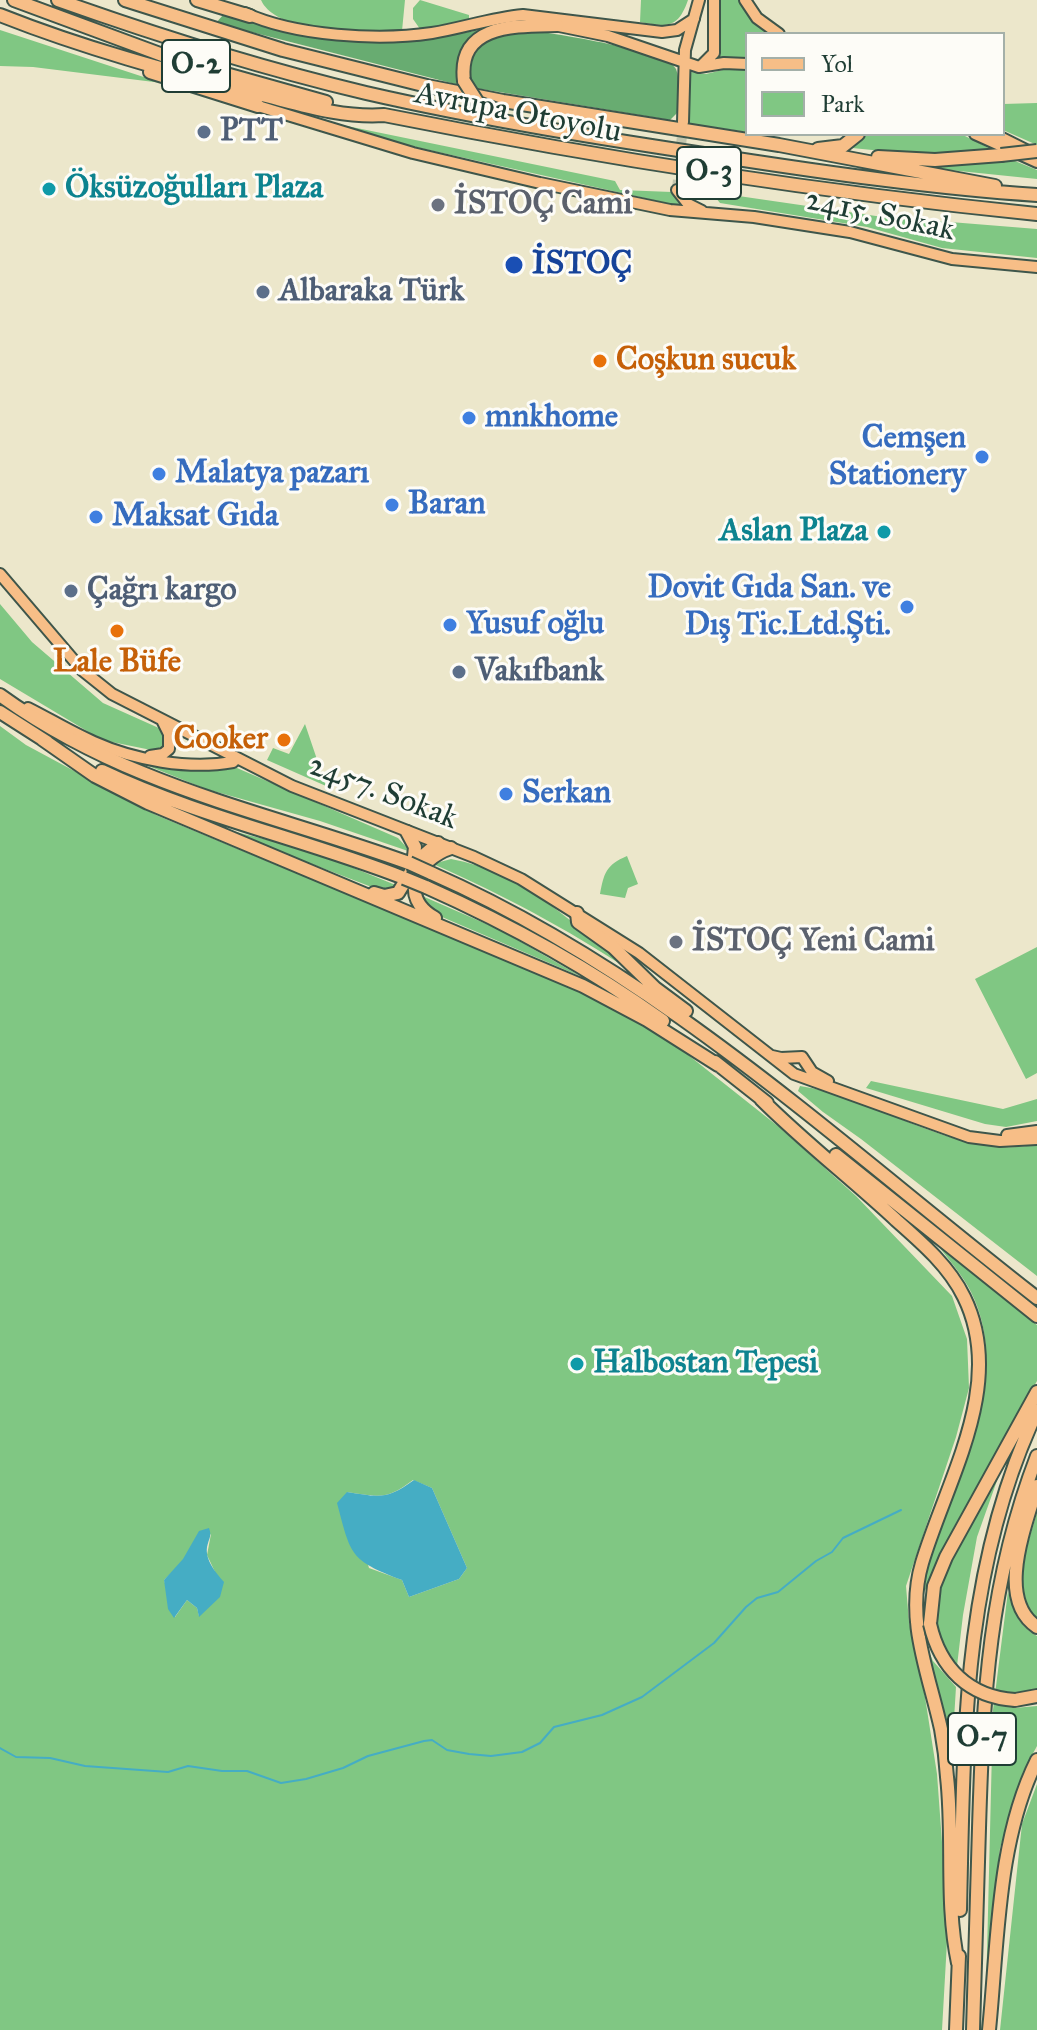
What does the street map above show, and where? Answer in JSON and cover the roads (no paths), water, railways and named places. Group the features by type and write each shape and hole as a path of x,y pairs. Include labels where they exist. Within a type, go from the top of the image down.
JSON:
{"highway":[{"name":"O-2","path":"14,0 176,60 328,103 384,115"},
{"name":"Avrupa Otoyolu","path":"58,0 222,54 398,99 590,136 875,179 1037,195"},
{"path":"125,0 283,50 427,86 959,178 993,185 1008,193"},
{"path":"197,0 250,16"},
{"name":"Avrupa Otoyolu","path":"0,15 57,37 338,113 384,115 644,164 819,189 1037,214"},
{"path":"557,25 511,27 479,38 468,50 463,65 464,81 478,103 560,124 590,136"},
{"path":"57,37 115,60 258,106"},
{"path":"816,149 843,146 856,136"},
{"path":"779,145 935,160 1037,153"},
{"path":"3,703 42,739 95,776 148,803 484,943 620,1005 718,1065"},
{"path":"3,703 157,781 223,805 308,829 409,870 426,887 503,923 580,966 659,1019 821,1143 1037,1316"},
{"path":"42,739 175,803 299,840 409,870 431,873 533,922 621,975 772,1087 1037,1298"},
{"path":"273,855 384,896 402,889 409,870 415,847 407,832"},
{"path":"409,870 424,852 438,843"},
{"path":"451,848 428,860 418,877 415,899 418,906 431,916 484,943"},
{"path":"577,913 578,922 613,947 655,988 737,1052 772,1087"},
{"path":"761,1099 930,1253 955,1282 973,1319 979,1349 977,1392 964,1442 922,1563 916,1595 916,1619 941,1730 947,1776 952,1925 958,1963"},
{"path":"1037,1392 946,1557 934,1586 930,1624 938,1652 958,1678 989,1696 1015,1700 1037,1696"},
{"name":"O-7","path":"956,2030 965,1732 974,1626 995,1523 1037,1411"},
{"name":"O-7","path":"973,2030 981,1749 987,1658 1004,1558 1037,1456"},
{"path":"1037,1486 1015,1583 1023,1614 1037,1627"},
{"path":"989,2030 1009,1839 1037,1760"}],"main road":[{"path":"214,0 250,16 334,34 433,33 523,21 608,36 699,67 745,64"},
{"path":"683,122 684,61 699,0"},
{"path":"699,67 709,61 714,53 714,0"},
{"path":"745,0 757,18 776,32"},
{"path":"433,33 499,17 523,15 662,32 677,30 694,19"},
{"path":"653,51 661,47 664,40 662,32"},
{"name":"2415. Sokak","path":"258,106 413,153 670,210 754,217 850,232 952,259 1037,267"},
{"path":"979,136 1037,162"},
{"path":"999,136 1037,153"},
{"path":"677,190 688,204 711,215"},
{"name":"2457. Sokak","path":"0,574 82,670 112,694 302,791 501,869 577,913 648,960 794,1074"},
{"path":"3,703 43,715 96,743 156,760 211,764 233,762 237,758"},
{"path":"131,754 163,754 169,749 169,734 160,719"},
{"path":"761,1050 781,1058 805,1059 813,1073 824,1079 973,1131 1001,1135 1037,1131"},
{"path":"794,1057 788,1065 794,1074 969,1137 1000,1141 1037,1139"},
{"path":"794,1074 803,1074 808,1066"}],"water":[{"path":"414,1480 432,1488 467,1568 459,1579 409,1597 402,1580 371,1567 355,1554 337,1503 347,1492 389,1494"},
{"path":"209,1528 209,1561 224,1582 220,1597 199,1617 197,1608 187,1600 174,1618 168,1609 164,1580 183,1559 199,1531"}],"waterway":[{"path":"0,1748 16,1757 50,1758 85,1766 168,1772 188,1766 247,1771 281,1783 306,1779 343,1768 368,1756 424,1741 432,1740 447,1750 469,1754 491,1756 522,1752 540,1743 554,1727 602,1715 642,1697 714,1643 757,1598 778,1592 832,1552 843,1538 901,1510"}],"tunnel":[{"path":"677,190 683,124"}],"place":[{"name":"PTT","path":"204,132"},
{"name":"Öksüzoğulları Plaza","path":"49,189"},
{"name":"İSTOÇ Cami","path":"438,205"},
{"name":"İSTOÇ","path":"514,265"},
{"name":"Albaraka Türk","path":"263,292"},
{"name":"Coşkun sucuk","path":"600,361"},
{"name":"mnkhome","path":"469,418"},
{"name":"Cemşen Stationery","path":"982,457"},
{"name":"Malatya pazarı","path":"159,474"},
{"name":"Baran","path":"392,505"},
{"name":"Maksat Gıda","path":"96,517"},
{"name":"Aslan Plaza","path":"884,532"},
{"name":"Çağrı kargo","path":"71,591"},
{"name":"Dovit Gıda San. ve Dış Tic.Ltd.Şti.","path":"907,607"},
{"name":"Yusuf oğlu","path":"450,625"},
{"name":"Lale Büfe","path":"117,631"},
{"name":"Vakıfbank","path":"459,672"},
{"name":"Cooker","path":"284,740"},
{"name":"Serkan","path":"506,794"},
{"name":"İSTOÇ Yeni Cami","path":"676,942"},
{"name":"Halbostan Tepesi","path":"577,1364"}]}
